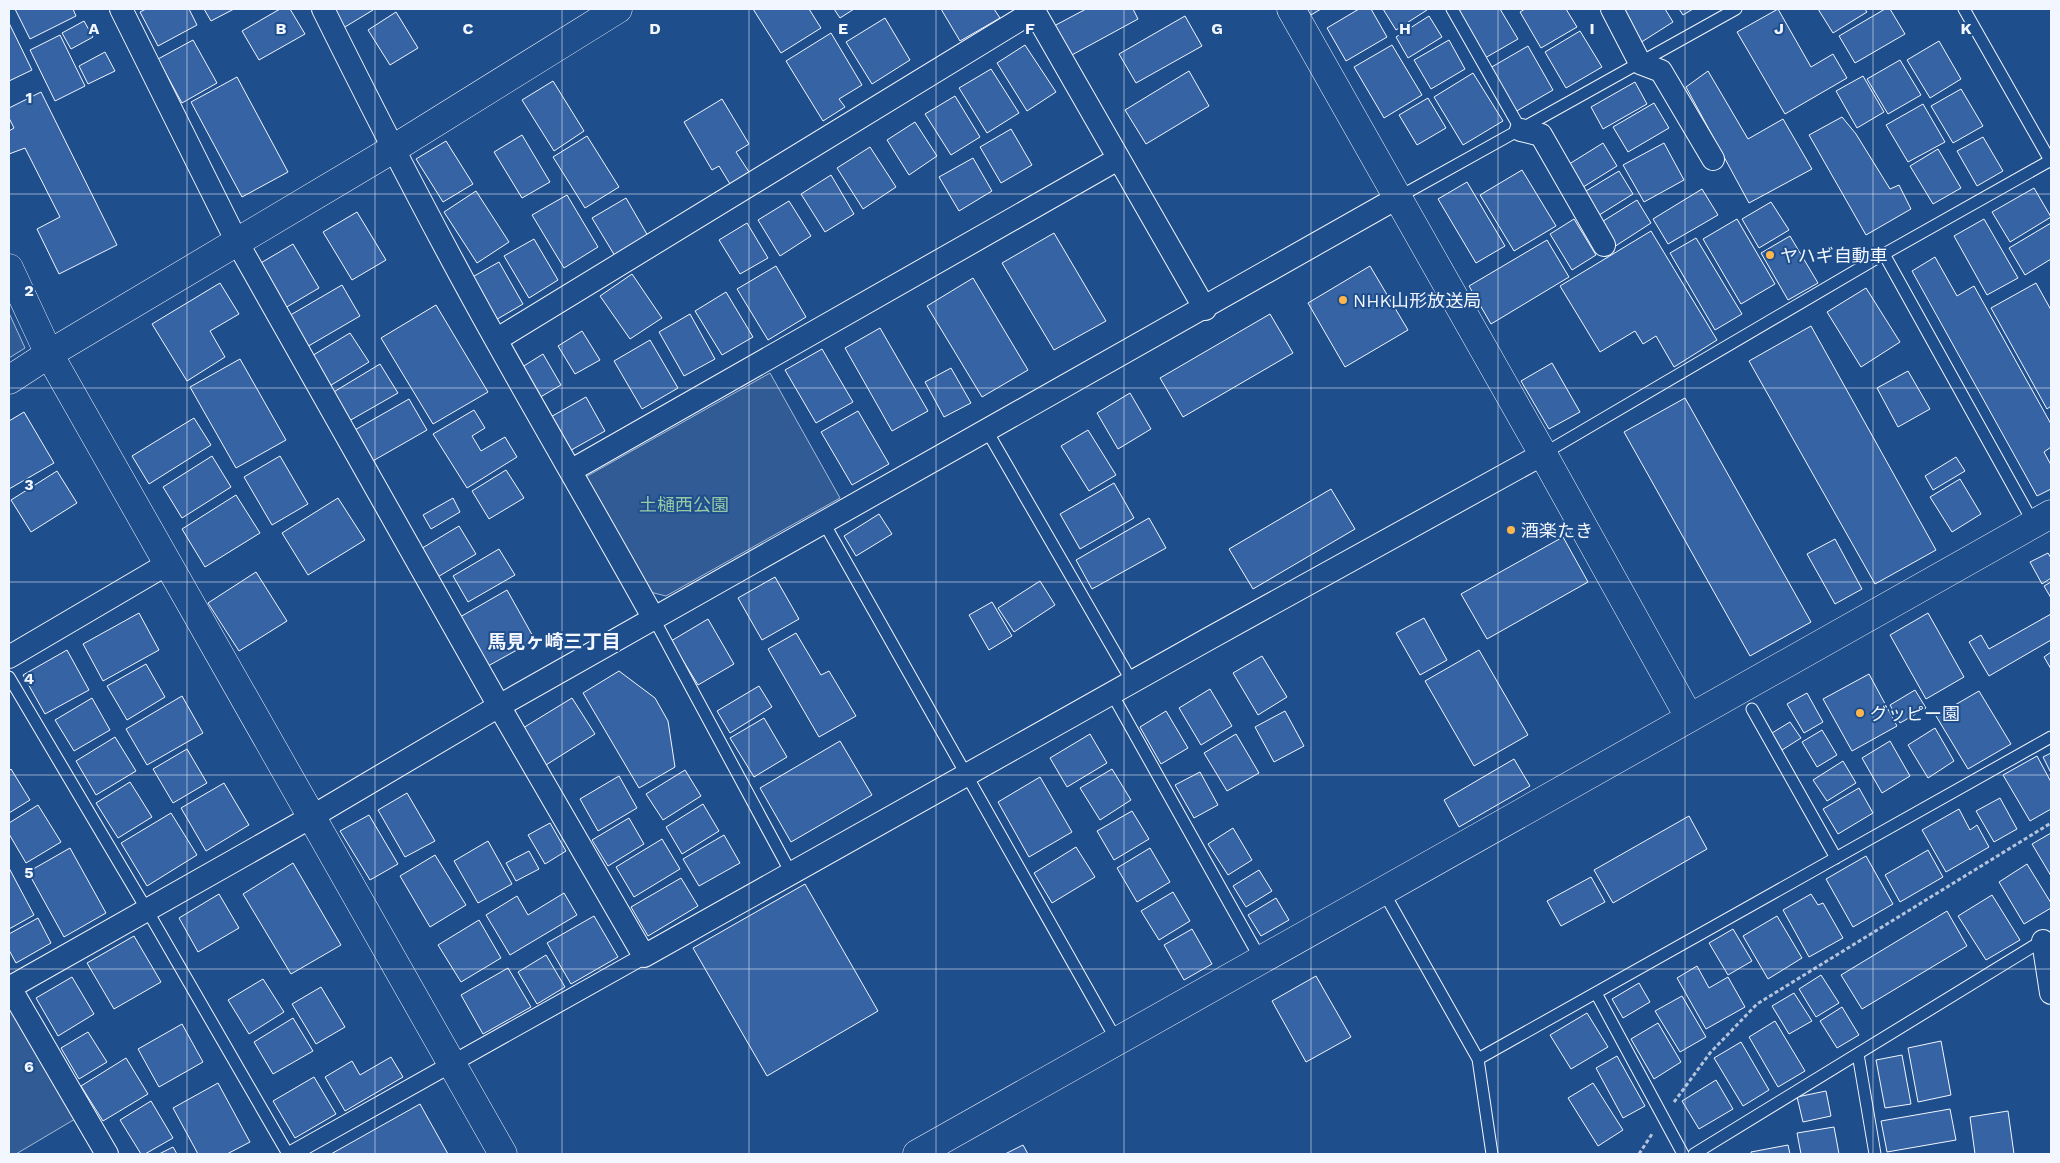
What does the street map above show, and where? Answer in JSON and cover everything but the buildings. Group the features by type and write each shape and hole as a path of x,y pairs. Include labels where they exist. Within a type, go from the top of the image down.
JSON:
{"street":[{"path":"121,9 237,242 644,956"},
{"path":"323,9 393,149 496,340 572,470 654,619"},
{"path":"9,380 49,354 393,149 618,9"},
{"path":"1290,9 1543,454 1689,717"},
{"path":"1612,9 1640,62 1661,71 1713,159"},
{"path":"496,340 1033,10 1205,309"},
{"path":"1521,130 1541,135 1604,245"},
{"path":"572,470 1118,159"},
{"path":"107,1154 9,987 313,816 500,706 1205,309 1397,198"},
{"path":"9,268 49,354 504,1154"},
{"path":"289,1154 453,1065 791,872 968,775 1131,680 1543,454"},
{"path":"917,1154 1118,1041 1260,958 2043,519"},
{"path":"9,657 169,563"},
{"path":"2047,938 2051,993"}],"lane":[{"path":"1452,9 1521,130"},
{"path":"1397,198 1736,9"},
{"path":"1543,454 1884,254 2051,161 1964,9"},
{"path":"1884,254 2043,519"},
{"path":"988,431 1131,680"},
{"path":"824,523 1118,1041"},
{"path":"654,619 791,872"},
{"path":"9,677 289,1154"},
{"path":"1111,692 1260,958"},
{"path":"1752,709 1836,858"},
{"path":"1478,1059 2051,737"},
{"path":"1382,890 1478,1059 1492,1154"},
{"path":"1694,1154 2047,938"},
{"path":"1596,993 1665,1116 1683,1154"},
{"path":"1858,1054 1875,1154"}],"path":[{"path":"1639,1154 1710,1053 1757,1004 2051,823"}],"shaded area":[{"path":"9,313 25,348 9,358"},
{"name":"土樋西公園","path":"770,373 840,498 666,596 646,591 582,479"},
{"path":"9,1007 75,1119 16,1154 9,1154"}],"place":[{"name":"ヤハギ自動車","path":"1770,255"},
{"name":"NHK山形放送局","path":"1343,300"},
{"name":"酒楽たき","path":"1511,530"},
{"name":"グッピー園","path":"1860,713"}],"district":[{"name":"馬見ヶ崎三丁目","path":"554,641"}]}
